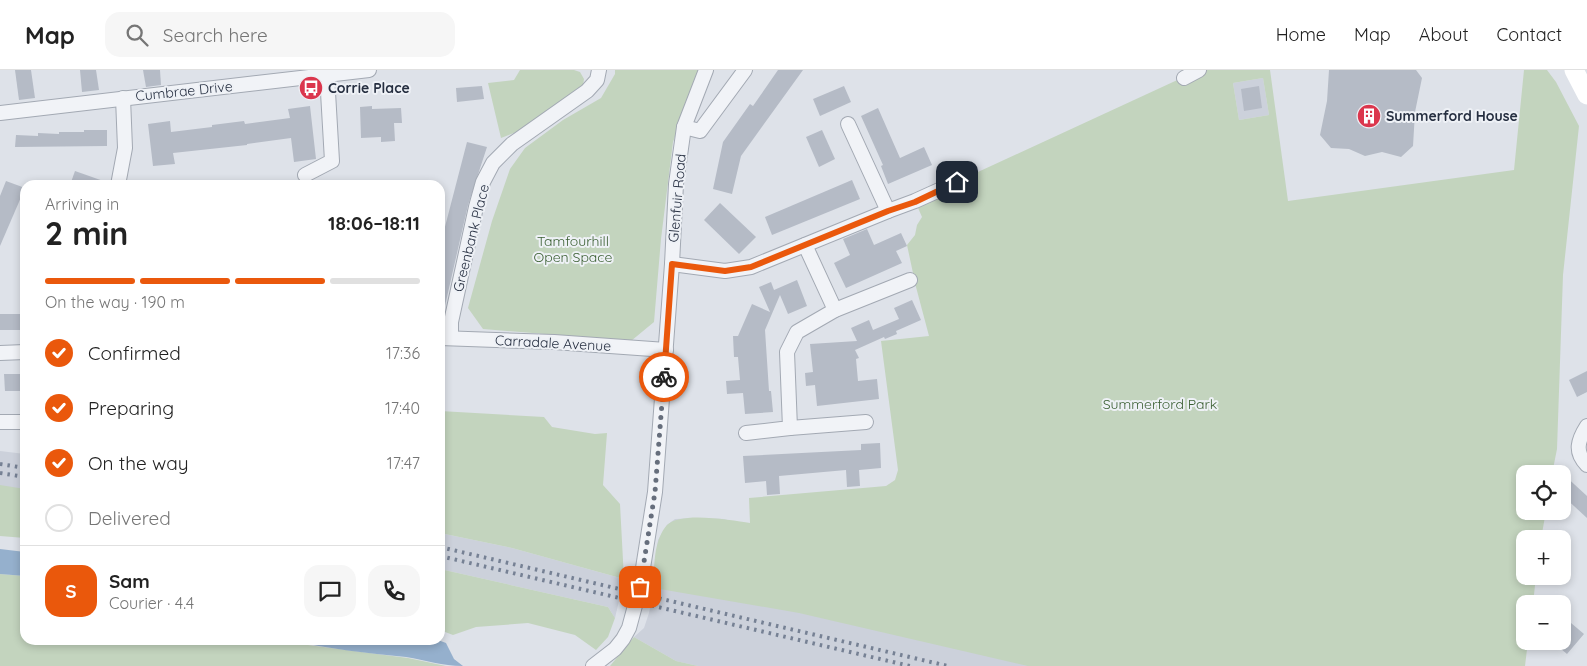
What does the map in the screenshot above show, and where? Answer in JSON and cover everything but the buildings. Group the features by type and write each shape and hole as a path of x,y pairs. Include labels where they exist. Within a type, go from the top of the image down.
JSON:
{"street":[{"name":"Cumbrae Drive","path":"0,112 369,70"},
{"name":"Greenbank Place","path":"446,338 476,207 483,182 493,163 512,144 587,91 597,80 599,70"},
{"name":"Glenfuir Road","path":"593,666 615,649 623,639 629,628 640,587 653,504 666,350 676,184 684,127 706,70"},
{"path":"684,127 700,132 745,70"},
{"path":"1184,78 1200,70"},
{"path":"1574,70 1587,95"},
{"path":"305,175 332,161 327,76"},
{"path":"119,180 125,148 123,98"},
{"path":"848,124 888,211"},
{"path":"672,264 725,271 751,267 888,211 915,202 957,182"},
{"path":"806,245 835,310"},
{"path":"790,428 787,352 797,332 835,310 910,280"},
{"name":"Carradale Avenue","path":"446,338 554,342 666,350"},
{"path":"0,353 20,352"},
{"path":"0,422 20,422"},
{"path":"746,433 866,422"},
{"path":"1587,426 1580,436 1578,447 1581,459 1587,465"}],"shaded area":[{"path":"1263,78 1269,115 1239,120 1233,83"},
{"path":"0,451 20,453 20,496 0,494"},
{"path":"675,519 724,519 1211,666 698,666 676,661 634,637 644,628 649,613 654,588 658,540 667,525"},
{"path":"445,534 512,548 624,579 615,618 608,607 445,570"}],"green space":[{"path":"520,70 574,70 580,72 584,79 583,86 524,129 501,138 488,83 514,80"},
{"name":"Tamfourhill Open Space","path":"615,70 699,70 673,142 661,239 654,322 631,341 483,329 468,308 492,221 510,169 525,148 563,120 601,98 615,74"},
{"name":"Summerford Park","path":"1199,70 1270,70 1288,201 1514,170 1524,70 1547,70 1556,82 1579,126 1563,275 1557,449 1554,465 1516,465 1516,520 1544,520 1543,530 1516,530 1516,585 1535,585 1534,595 1516,595 1516,650 1527,650 1525,666 1028,666 799,613 654,588 654,563 659,539 667,525 674,521 694,517 750,523 749,498 886,486 895,480 898,470 881,341 929,336 907,245 915,235 917,225 922,217 915,201","holes":["1263,78 1269,115 1239,120 1233,83"]},
{"path":"445,411 544,417 552,427 595,434 607,433 603,485 620,504 624,579 512,548 445,534"},
{"path":"0,485 20,488 20,538 0,536"},
{"path":"445,570 608,607 615,618 608,637 596,650 575,635 528,623 476,627 453,635 445,632"},
{"path":"0,574 20,576 20,645 308,645 408,658 446,666 0,666"},
{"path":"634,637 676,661 698,666 610,666"}],"water":[{"path":"0,549 20,551 20,576 0,574"},
{"path":"445,643 454,659 463,666 406,657 316,645 445,645"}],"railway":[{"path":"0,464 20,467"},
{"path":"0,473 20,476"},
{"path":"445,548 948,666"},
{"path":"445,557 910,666"}],"way so far":[{"path":"640,587 655,492 664,377"}],"place":[{"name":"Corrie Place","path":"311,88"},
{"name":"Summerford House","path":"1369,116"}],"route":[{"path":"664,377 672,264 725,271 751,267 888,211 915,202 957,182"}]}
